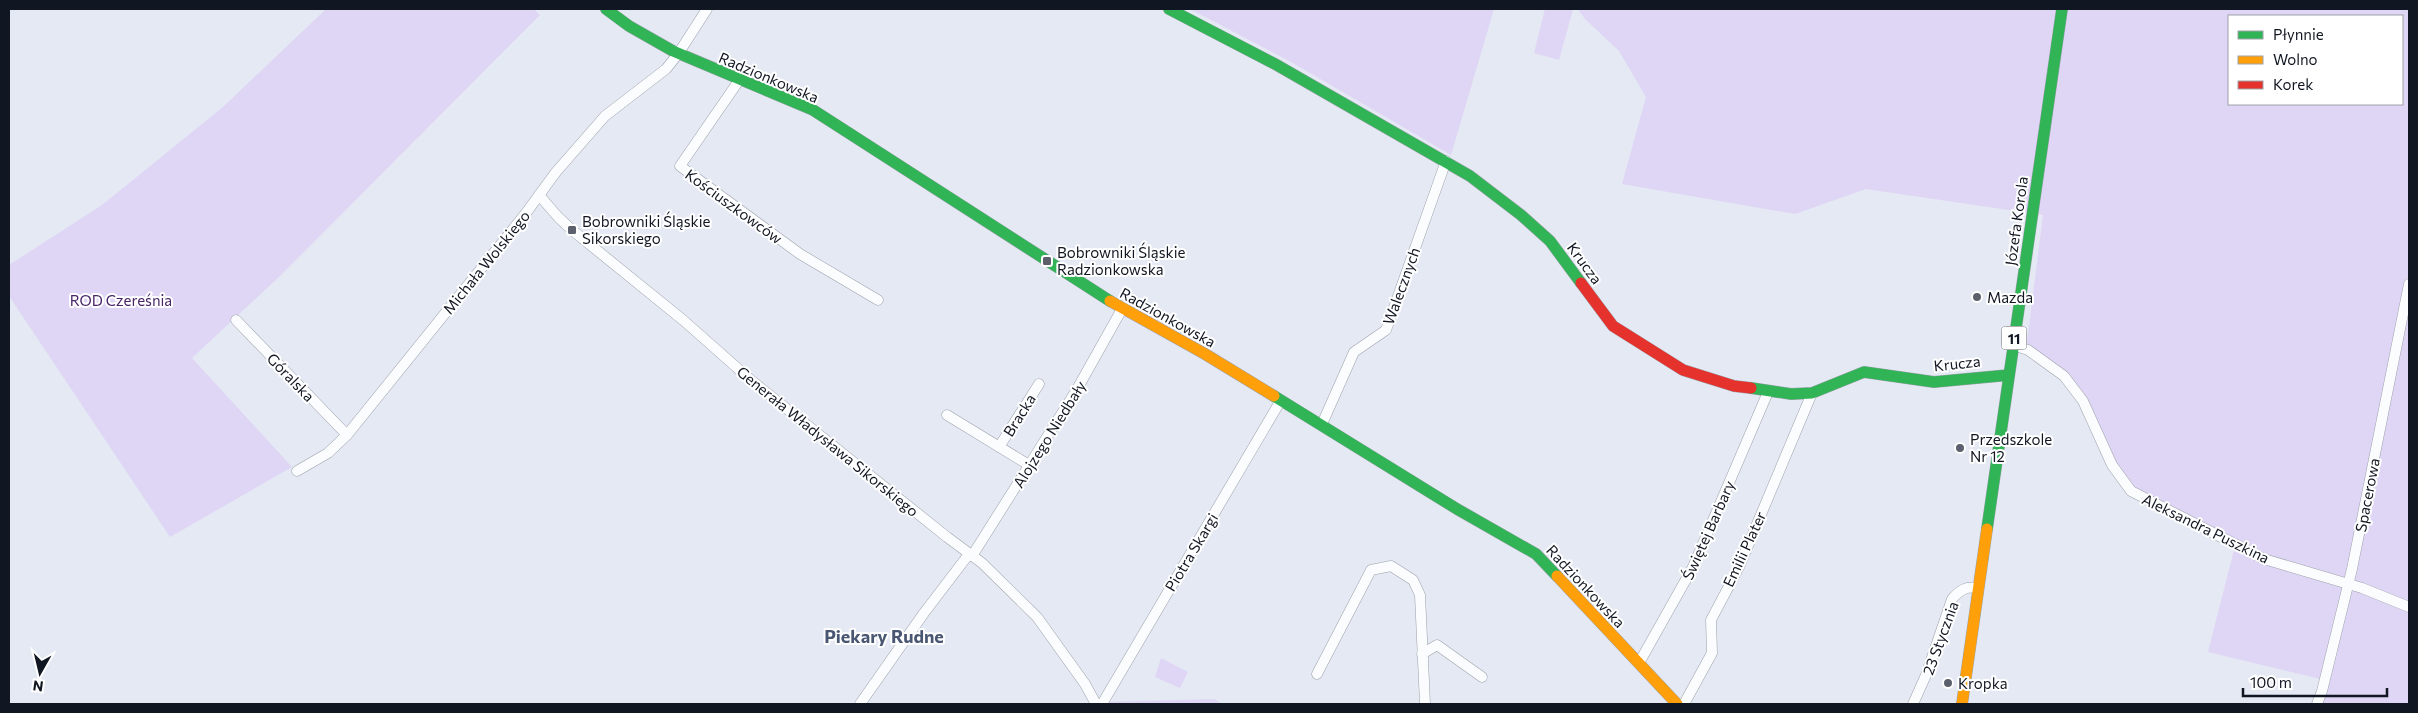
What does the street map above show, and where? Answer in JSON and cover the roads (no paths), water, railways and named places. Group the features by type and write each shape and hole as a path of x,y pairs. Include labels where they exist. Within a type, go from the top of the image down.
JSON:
{"main road":[{"name":"Radzionkowska","path":"606,9 631,28 678,54 785,97 840,127 1122,309 1205,354 1322,424 1457,509 1536,554 1677,704"},
{"name":"Krucza","path":"1169,9 1275,64 1363,116 1446,161 1521,215 1550,241 1613,326 1683,370 1704,378 1768,392 1812,393 1864,372 1934,382 1992,374 2009,375"},
{"name":"Józefa Korola","path":"1962,704 2062,9"}],"street":[{"name":"Michała Wolskiego","path":"297,471 328,453 347,435 556,172 605,116 666,69 678,54 706,9"},
{"name":"Kościuszkowców","path":"740,79 680,166 800,254 878,300"},
{"name":"Walecznych","path":"1322,424 1354,352 1386,330 1446,161"},
{"name":"Generała Władysława Sikorskiego","path":"539,195 558,218 683,320 752,381 1006,584 1037,618 1096,704"},
{"name":"Spacerowa","path":"2316,704 2322,690 2349,584 2409,284"},
{"name":"Alojzego Niedbały","path":"860,704 924,613 971,555 1076,391 1122,309"},
{"name":"Góralska","path":"236,320 347,435"},
{"name":"Aleksandra Puszkina","path":"2013,345 2028,350 2064,376 2083,401 2112,465 2132,491 2264,559 2349,584 2409,607"},
{"name":"Bracka","path":"999,447 1039,384"},
{"name":"Świętej Barbary","path":"1638,663 1693,567 1768,392"},
{"name":"Emilii Plater","path":"1684,704 1712,654 1711,620 1739,567 1812,393"},
{"name":"Piotra Skargi","path":"1102,704 1281,400"},
{"name":"Bracka","path":"947,415 1029,465"},
{"path":"1317,674 1371,570 1391,566 1413,580 1420,594 1425,704"},
{"name":"23 Stycznia","path":"1913,704 1926,675 1952,600 1960,590 1970,587 1978,588"},
{"path":"1422,654 1437,645 1482,676"}],"place":[{"name":"Bobrowniki Śląskie Sikorskiego","path":"572,230"},
{"name":"Bobrowniki Śląskie Radzionkowska","path":"1047,261"},
{"name":"Mazda","path":"1977,297"},
{"name":"Przedszkole Nr 12","path":"1960,448"},
{"name":"Kropka","path":"1948,683"}],"district":[{"name":"Piekary Rudne","path":"884,636"}],"park label":[{"name":"ROD Czereśnia","path":"121,300"}]}
